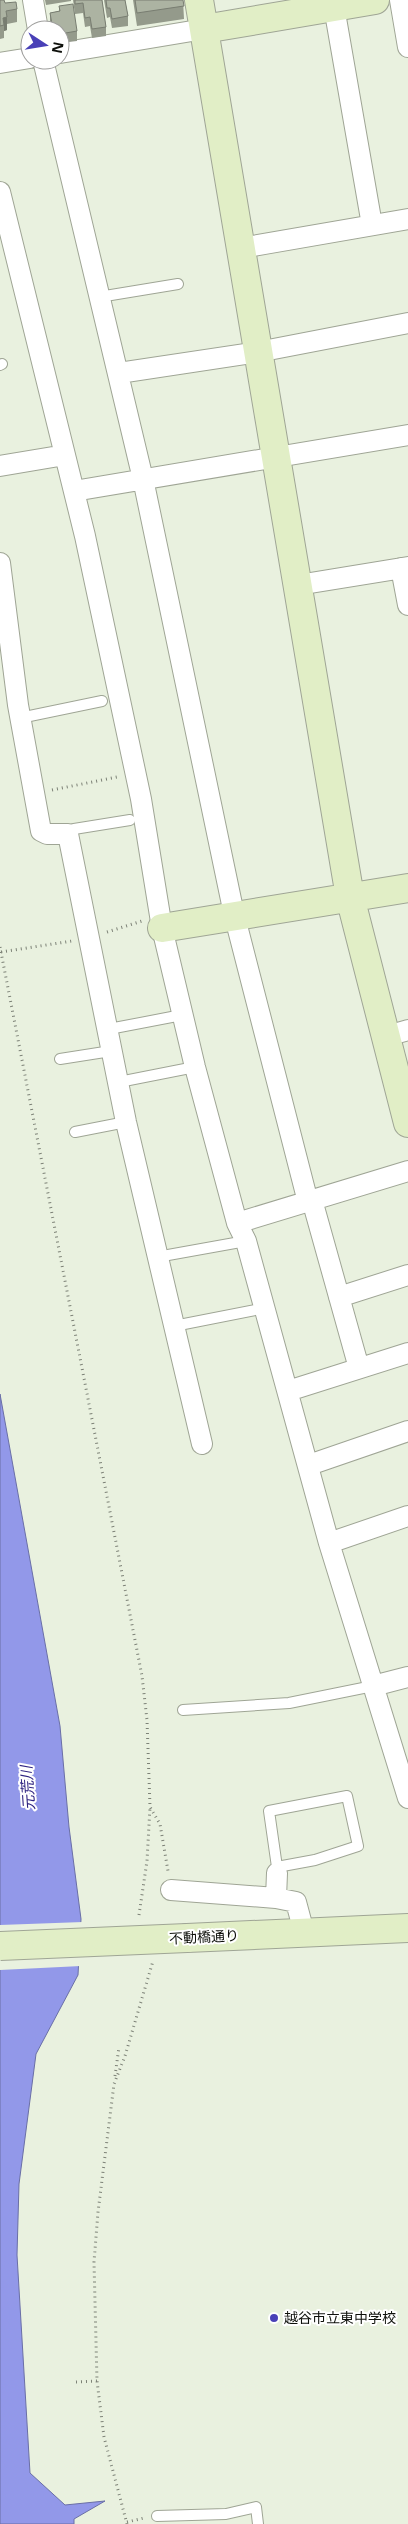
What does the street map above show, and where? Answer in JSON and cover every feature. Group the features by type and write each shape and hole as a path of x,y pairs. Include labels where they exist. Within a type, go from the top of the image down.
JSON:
{"street":[{"path":"33,0 36,20"},
{"path":"199,0 350,897 397,1033 408,1122"},
{"path":"70,51 375,0"},
{"path":"400,0 408,47"},
{"path":"334,7 372,225"},
{"path":"0,63 20,60"},
{"path":"45,70 143,479 234,914 310,1201 358,1368"},
{"path":"0,192 74,491 141,799 162,928 195,1067 265,1308 329,1542 408,1798"},
{"path":"241,248 408,219"},
{"path":"119,373 258,352 408,323"},
{"path":"74,491 408,435"},
{"path":"0,466 65,455"},
{"path":"0,562 20,718 41,831 47,834 68,834 84,922 109,1029 111,1051 126,1122 202,1444"},
{"path":"298,585 404,568 408,605"},
{"path":"162,928 234,914 408,888"},
{"path":"242,1232 310,1201 408,1171"},
{"path":"339,1297 408,1275"},
{"path":"288,1390 408,1353"},
{"path":"309,1465 408,1432"},
{"path":"329,1542 408,1516"},
{"path":"373,1686 408,1678"},
{"path":"276,1898 278,1870"},
{"path":"171,1890 276,1898 296,1902 304,1932"},
{"name":"不動橋通り","path":"0,1946 408,1928"}],"lane":[{"path":"99,297 178,284"},
{"path":"20,718 102,701"},
{"path":"66,834 74,829 130,820"},
{"path":"109,1029 182,1015"},
{"path":"60,1059 111,1051"},
{"path":"119,1082 195,1067"},
{"path":"75,1132 126,1122"},
{"path":"157,1257 242,1232"},
{"path":"174,1326 265,1308"},
{"path":"183,1710 289,1703 373,1686"},
{"path":"347,1796 358,1846 278,1870 269,1811 347,1796"},
{"path":"153,2517 226,2514 256,2507 258,2524"}],"path":[{"path":"34,794 117,777"},
{"path":"0,947 142,1676 147,1720 150,1807 148,1861 139,1915"},
{"path":"1,952 17,950"},
{"path":"150,1807 160,1824 171,1890"},
{"path":"114,2084 151,1971 154,1951"},
{"path":"119,2047 98,2212 94,2262 96,2381 104,2437 127,2523 153,2517"},
{"path":"76,2382 96,2381"}],"water":[{"name":"元荒川","path":"0,1394 60,1726 69,1827 81,1919 78,1975 36,2054 19,2184 17,2255 30,2473 65,2505 105,2501 74,2519 74,2524 0,2524"}],"pier":[{"path":"83,1922 81,1966 0,1970 0,1925"}],"building":[{"path":"0,0 4,0 5,3 16,2 17,9 6,11 7,17 3,18 4,25 0,26"},
{"path":"75,0 102,0 106,27 92,29 90,17 85,18 83,3 75,4"},
{"path":"106,0 125,0 128,16 112,19"},
{"path":"135,0 183,0 184,6 137,13"},
{"path":"73,4 77,31 70,32 70,20 51,20 50,13 60,11 59,6"}],"place":[{"name":"越谷市立東中学校","path":"274,2318"}]}
